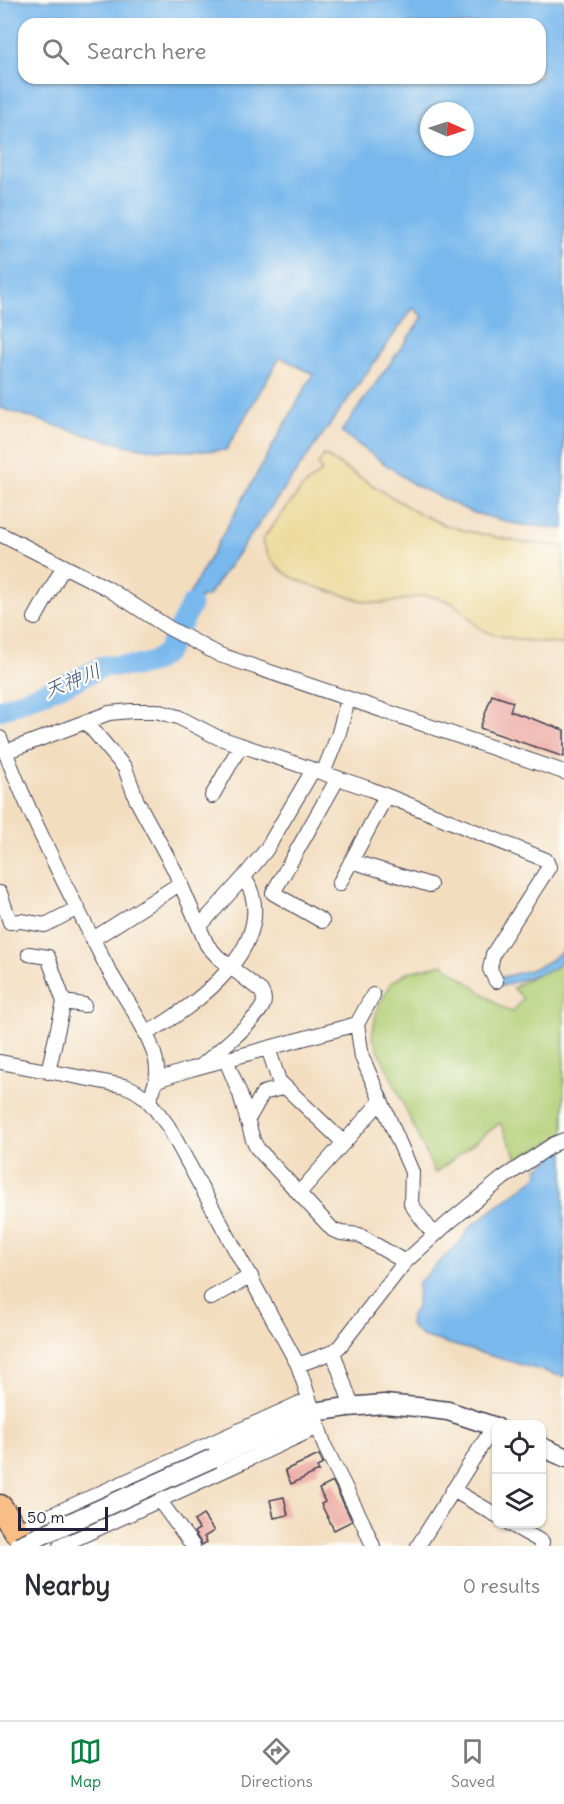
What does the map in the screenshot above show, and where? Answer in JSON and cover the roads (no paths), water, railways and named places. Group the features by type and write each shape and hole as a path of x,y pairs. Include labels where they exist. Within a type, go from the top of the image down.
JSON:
{"highway":[{"path":"0,1507 21,1541"}],"street":[{"path":"0,534 108,588 169,628 220,655 564,772"},
{"path":"35,618 64,566"},
{"path":"199,927 266,850 318,771 338,736 348,699"},
{"path":"5,752 109,713 156,711 178,717 241,745 386,796 546,860 549,867 493,954 490,969 496,981"},
{"path":"86,722 125,768 137,801 174,868 207,945 264,996 264,1004 257,1015 201,1066"},
{"path":"0,738 51,856 152,1048 157,1080 149,1100"},
{"path":"212,796 241,745"},
{"path":"322,921 273,893 338,778"},
{"path":"339,884 386,796"},
{"path":"351,861 430,885"},
{"path":"145,1034 172,1020 231,968 246,944 252,927 254,906 250,887 244,877"},
{"path":"93,939 181,883"},
{"path":"0,893 10,922 21,921 45,926 78,908"},
{"path":"29,954 48,957 64,1002 48,1072"},
{"path":"373,995 357,1024 362,1057 412,1172 411,1204 434,1235"},
{"path":"64,1002 84,1005"},
{"path":"157,1080 357,1024"},
{"path":"268,1048 279,1081 344,1143"},
{"path":"226,1060 240,1094 257,1148 333,1230 359,1235 405,1262"},
{"path":"0,1062 125,1086 137,1090 149,1100 168,1126 298,1365 325,1447 373,1546"},
{"path":"248,1120 263,1093 285,1087"},
{"path":"299,1193 381,1101"},
{"path":"298,1365 333,1352 347,1338 405,1262 434,1235 503,1178 554,1144 564,1140"},
{"path":"211,1298 250,1276"},
{"path":"333,1352 352,1407"},
{"path":"21,1541 313,1413 384,1404 448,1411 492,1426"},
{"path":"21,1541 313,1413"},
{"path":"60,1546 159,1500 313,1413"},
{"path":"418,1546 492,1432"},
{"path":"546,1449 564,1457"},
{"path":"453,1490 492,1513"},
{"path":"159,1500 193,1546"},
{"path":"517,1528 542,1542 541,1546"}],"water":[{"path":"0,0 564,0 564,529 516,524 471,512 413,484 341,432 423,317 413,308 207,597 201,597 195,607 185,602 313,374 280,357 226,450 174,451 124,445 0,408"},
{"path":"564,949 564,959 553,969 502,986 498,978 542,965"},
{"path":"564,1149 564,1377 422,1336 410,1326 411,1314 417,1308 418,1283 461,1241 470,1227 539,1175 537,1169"}],"waterway":[{"name":"天神川","path":"180,627 191,605"},
{"name":"天神川","path":"0,710 76,680 104,666 137,666 154,662 167,652 173,640"}]}
